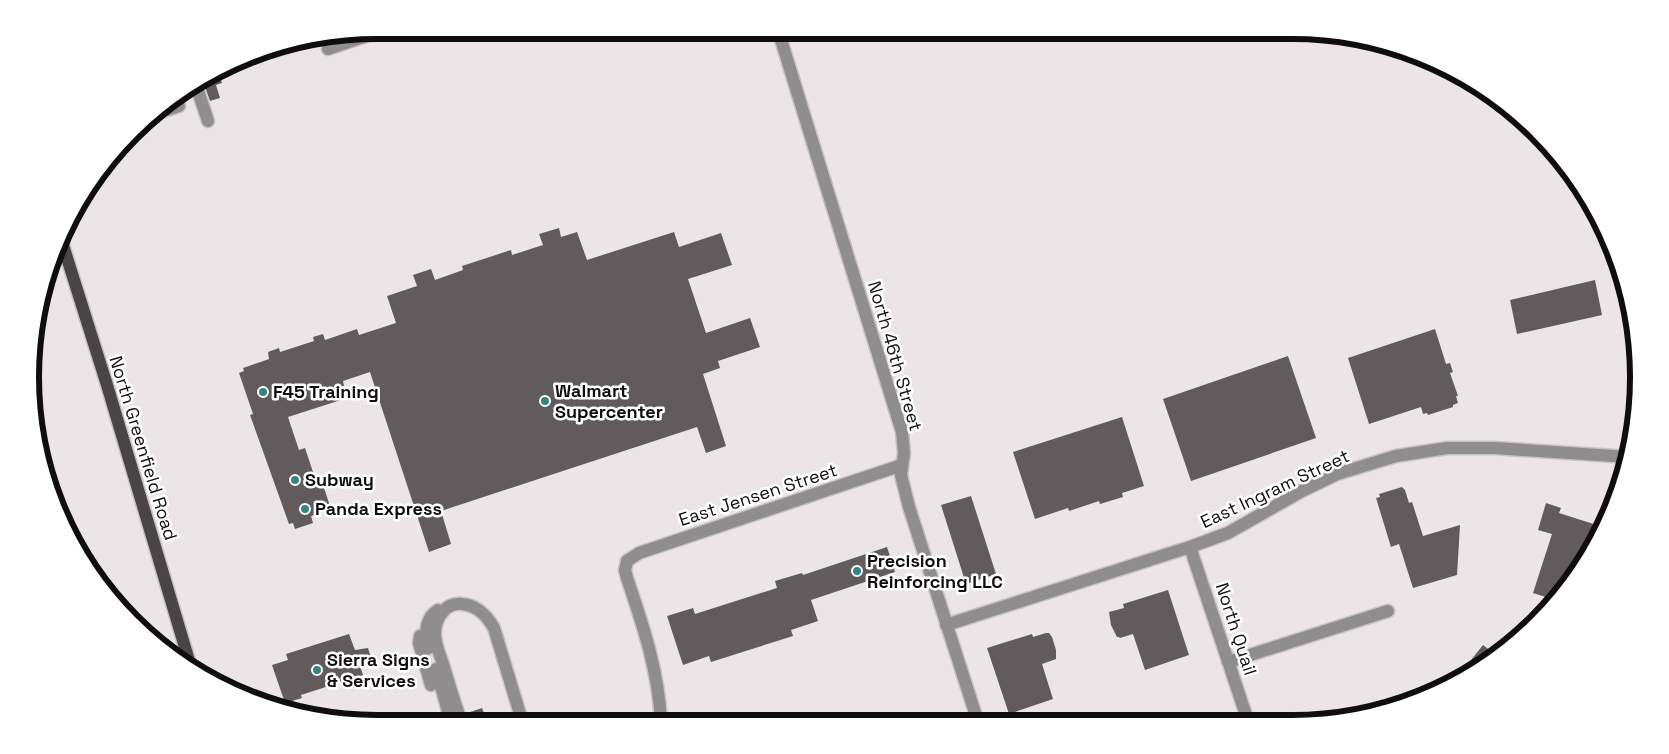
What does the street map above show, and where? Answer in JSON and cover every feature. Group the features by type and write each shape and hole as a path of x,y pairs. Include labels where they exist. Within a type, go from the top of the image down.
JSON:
{"main road":[{"name":"North Greenfield Road","path":"64,248 188,657"}],"street":[{"path":"328,49 357,39"},
{"name":"North 46th Street","path":"781,39 902,432 904,453 901,474 909,507 976,715"},
{"path":"198,90 208,121"},
{"path":"172,108 179,106"},
{"name":"East Ingram Street","path":"946,626 1228,533 1302,491 1337,474 1396,456 1447,448 1497,448 1621,456"},
{"name":"East Jensen Street","path":"660,715 656,674 625,570 626,561 639,553 902,465"},
{"name":"North Quail","path":"1190,547 1246,715"},
{"path":"453,715 420,642 420,626 426,614 435,608 463,603 486,615 494,628 520,715"},
{"path":"450,605 444,609 437,620 435,635 454,715"},
{"path":"454,715 443,637 443,624 454,612 462,608 472,607"},
{"path":"1228,662 1388,611"}],"building":[{"path":"220,78 222,83 216,85 220,98 210,101 205,86"},
{"name":"Walmart Supercenter","path":"559,228 561,237 577,232 587,260 674,232 679,247 721,233 732,265 688,279 706,333 750,318 760,347 718,361 720,368 703,374 726,446 706,453 697,427 441,511 451,544 429,552 370,372 343,381 344,386 340,387 344,399 288,417 299,450 305,448 316,481 321,479 331,509 311,516 313,523 295,529 293,523 289,524 250,415 253,414 239,373 244,371 243,368 269,359 268,352 279,348 280,352 314,341 313,337 323,334 325,340 357,329 359,335 396,323 387,296 417,286 413,275 431,269 435,280 463,270 462,266 511,250 512,255 543,245 539,234"},
{"path":"1595,280 1602,315 1517,334 1510,300"},
{"path":"1435,329 1446,364 1450,363 1453,372 1450,373 1458,396 1456,396 1458,403 1453,405 1453,407 1428,415 1427,413 1423,414 1421,407 1369,424 1348,358"},
{"path":"1288,356 1316,438 1191,481 1163,399"},
{"path":"1122,417 1144,486 1122,493 1123,497 1100,504 1099,501 1069,511 1068,508 1035,519 1013,452"},
{"path":"1402,487 1405,490 1409,503 1412,502 1423,536 1460,525 1457,575 1413,588 1399,544 1391,547 1376,498 1380,497 1379,494"},
{"path":"971,496 996,574 966,584 941,505"},
{"path":"1546,503 1561,508 1559,513 1596,525 1573,565 1548,598 1533,593 1552,534 1538,530"},
{"path":"887,547 895,572 811,600 818,621 791,630 793,636 711,662 709,656 683,665 667,616 693,608 695,614 777,588 775,581 802,573 803,575"},
{"path":"1168,590 1189,655 1145,670 1133,634 1120,638 1117,637 1111,625 1109,612 1124,608 1123,604"},
{"path":"1049,633 1052,637 1056,650 1056,659 1042,664 1053,699 1009,714 987,648 1032,634 1033,637"},
{"name":"Sierra Signs & Services","path":"349,634 355,650 368,648 371,658 359,663 363,675 301,695 302,698 286,703 272,665 288,660 286,654"},
{"path":"1483,645 1490,651 1480,658 1465,667"},
{"path":"482,708 485,715 466,715 467,713"}],"place":[{"name":"F45 Training","path":"263,392"},
{"name":"Walmart Supercenter","path":"545,401"},
{"name":"Subway","path":"295,480"},
{"name":"Panda Express","path":"305,509"},
{"name":"Precision Reinforcing LLC","path":"857,571"},
{"name":"Sierra Signs & Services","path":"317,670"}]}
